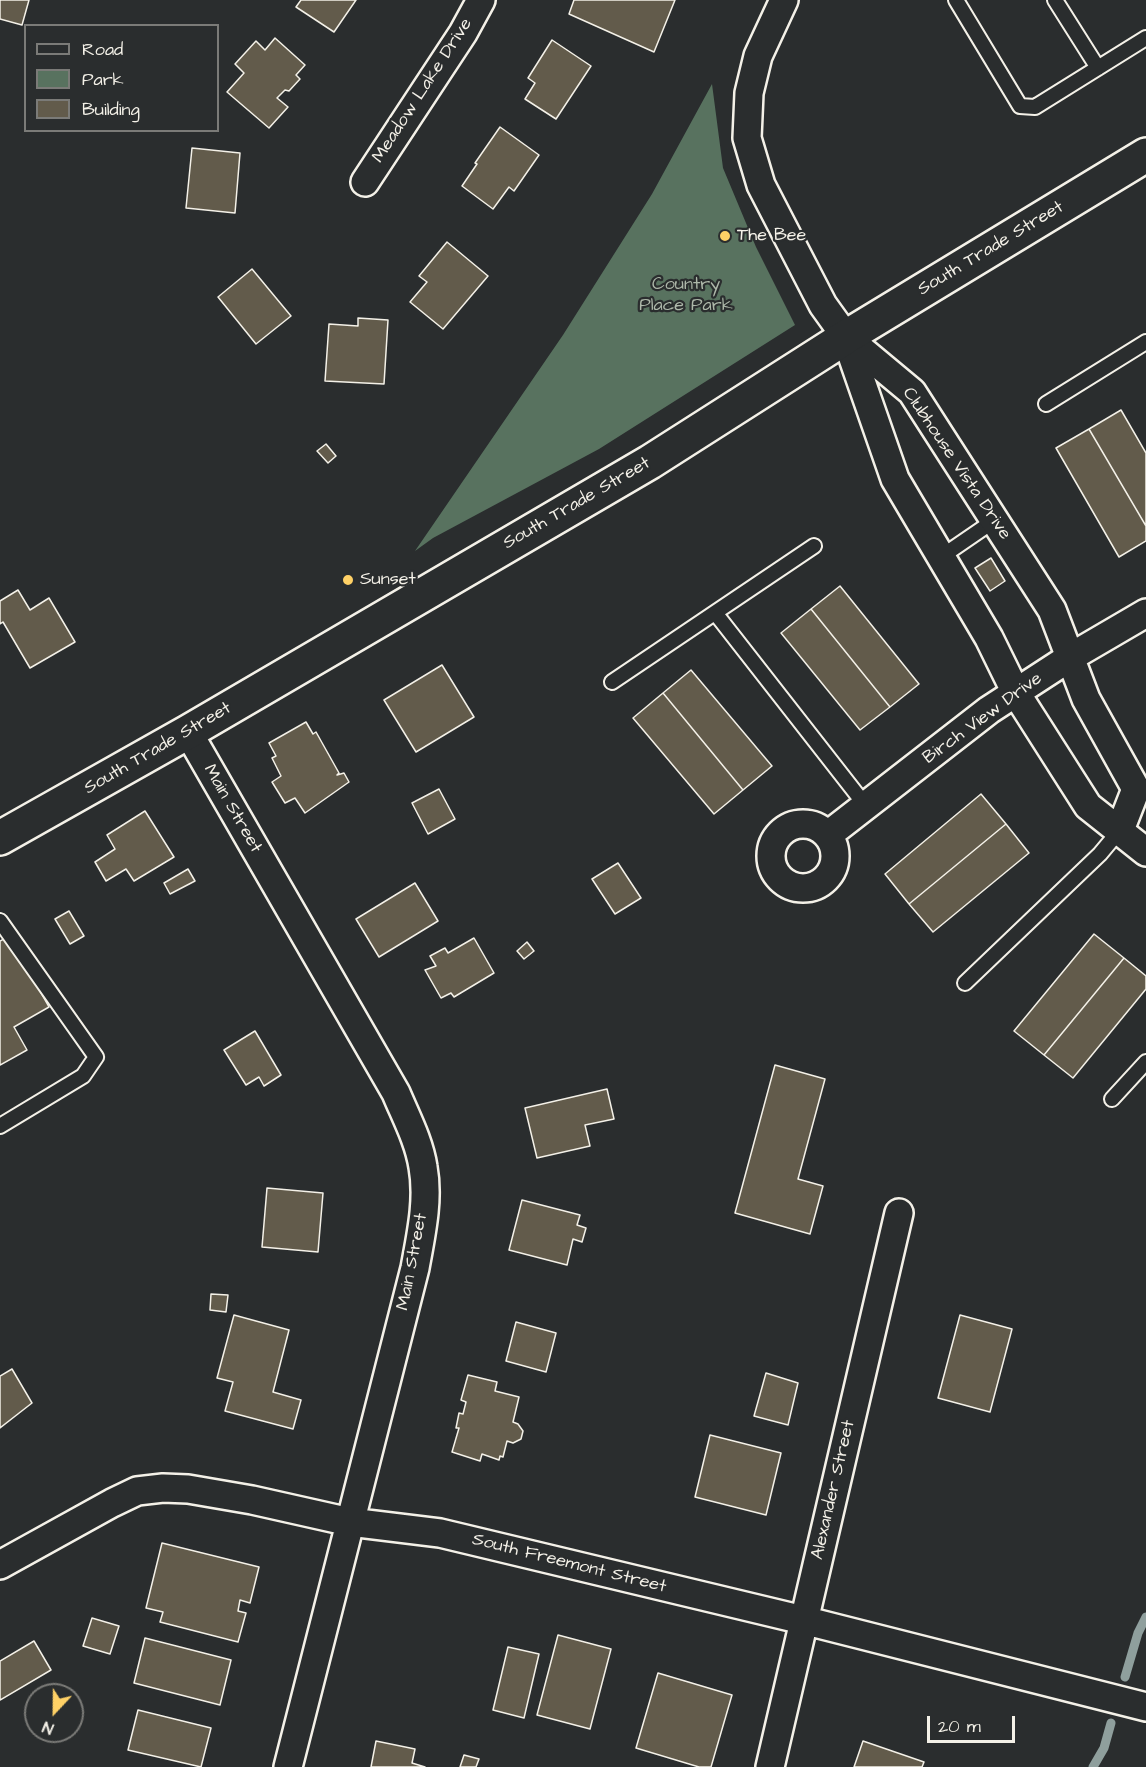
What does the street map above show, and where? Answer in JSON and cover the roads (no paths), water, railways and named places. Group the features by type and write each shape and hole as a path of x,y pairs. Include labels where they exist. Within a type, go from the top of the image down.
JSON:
{"main road":[{"name":"South Trade Street","path":"0,838 188,732 650,462 846,337 1146,155"}],"street":[{"name":"Meadow Lake Drive","path":"365,182 463,33 481,0"},
{"path":"784,0 758,56 749,93 747,138 761,185 818,296 846,337 895,479 989,638 1016,693 1088,806 1146,852"},
{"name":"Clubhouse Vista Drive","path":"846,337 912,392 1053,610 1086,699 1136,789 1120,830"},
{"name":"Birch View Drive","path":"828,835 989,710 1069,658 1146,613"},
{"name":"Main Street","path":"188,732 396,1093 415,1137 423,1168 423,1218 414,1268 288,1767"},
{"name":"Alexander Street","path":"770,1767 899,1213"},
{"name":"South Freemont Street","path":"0,1565 137,1491 163,1488 188,1489 252,1500 350,1522 440,1533 803,1620 1146,1707"}],"lane":[{"path":"956,0 1020,106 1035,106 1146,38"},
{"path":"1055,0 1098,68"},
{"path":"1046,404 1146,343"},
{"path":"940,557 995,520"},
{"path":"612,682 814,546"},
{"path":"716,614 866,806"},
{"path":"965,983 1100,854 1120,830"},
{"path":"0,921 96,1057 83,1076 0,1126"},
{"path":"1112,1099 1146,1062"}],"waterway":[{"path":"1125,1677 1138,1633 1146,1617"},
{"path":"1093,1767 1104,1748 1111,1723"}],"place":[{"name":"The Bee","path":"725,236"},
{"name":"Sunset","path":"348,580"}],"park label":[{"name":"Country Place Park","path":"686,295"}]}
